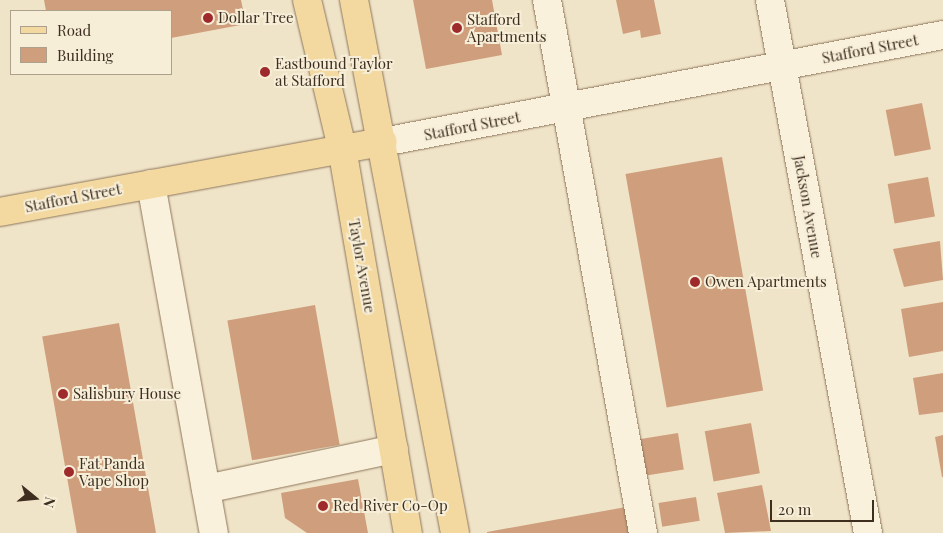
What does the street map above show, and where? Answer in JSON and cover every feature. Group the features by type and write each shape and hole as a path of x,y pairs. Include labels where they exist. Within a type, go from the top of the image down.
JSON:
{"main road":[{"name":"Taylor Avenue","path":"307,0 342,148 408,533"},
{"path":"354,0 455,533"},
{"name":"Stafford Street","path":"0,212 382,142"}],"street":[{"path":"547,0 564,108 643,533"},
{"name":"Jackson Avenue","path":"770,0 868,533"},
{"name":"Stafford Street","path":"382,142 943,35"},
{"path":"151,184 214,533"},
{"path":"206,489 394,449"}],"building":[{"name":"Dollar Tree","path":"44,0 241,0 246,24 172,38 172,10 46,10"},
{"name":"Stafford Apartments","path":"413,0 492,0 502,55 426,69"},
{"path":"616,0 654,0 661,34 641,38 640,30 623,34"},
{"path":"922,103 931,149 895,156 886,110"},
{"name":"Owen Apartments","path":"722,157 763,390 667,407 625,174"},
{"path":"928,177 935,216 895,224 888,184"},
{"path":"940,241 943,280 904,287 893,249"},
{"path":"943,302 943,351 909,357 901,309"},
{"path":"315,305 340,445 252,460 227,320"},
{"path":"119,323 156,533 77,533 42,337"},
{"path":"943,373 943,412 919,415 913,378"},
{"path":"751,423 760,473 714,481 705,431"},
{"path":"678,433 684,470 643,476 638,439"},
{"path":"943,435 943,477 942,477 935,437"},
{"name":"Red River Co-Op","path":"358,479 368,533 307,533 285,518 281,493"},
{"path":"762,485 771,531 725,533 717,493"},
{"path":"696,497 700,521 662,527 658,503"},
{"path":"626,507 630,533 487,533 487,532"}],"place":[{"name":"Dollar Tree","path":"208,18"},
{"name":"Stafford Apartments","path":"457,28"},
{"name":"Eastbound Taylor at Stafford","path":"265,72"},
{"name":"Owen Apartments","path":"695,282"},
{"name":"Salisbury House","path":"63,394"},
{"name":"Fat Panda Vape Shop","path":"69,472"},
{"name":"Red River Co-Op","path":"323,506"}]}
